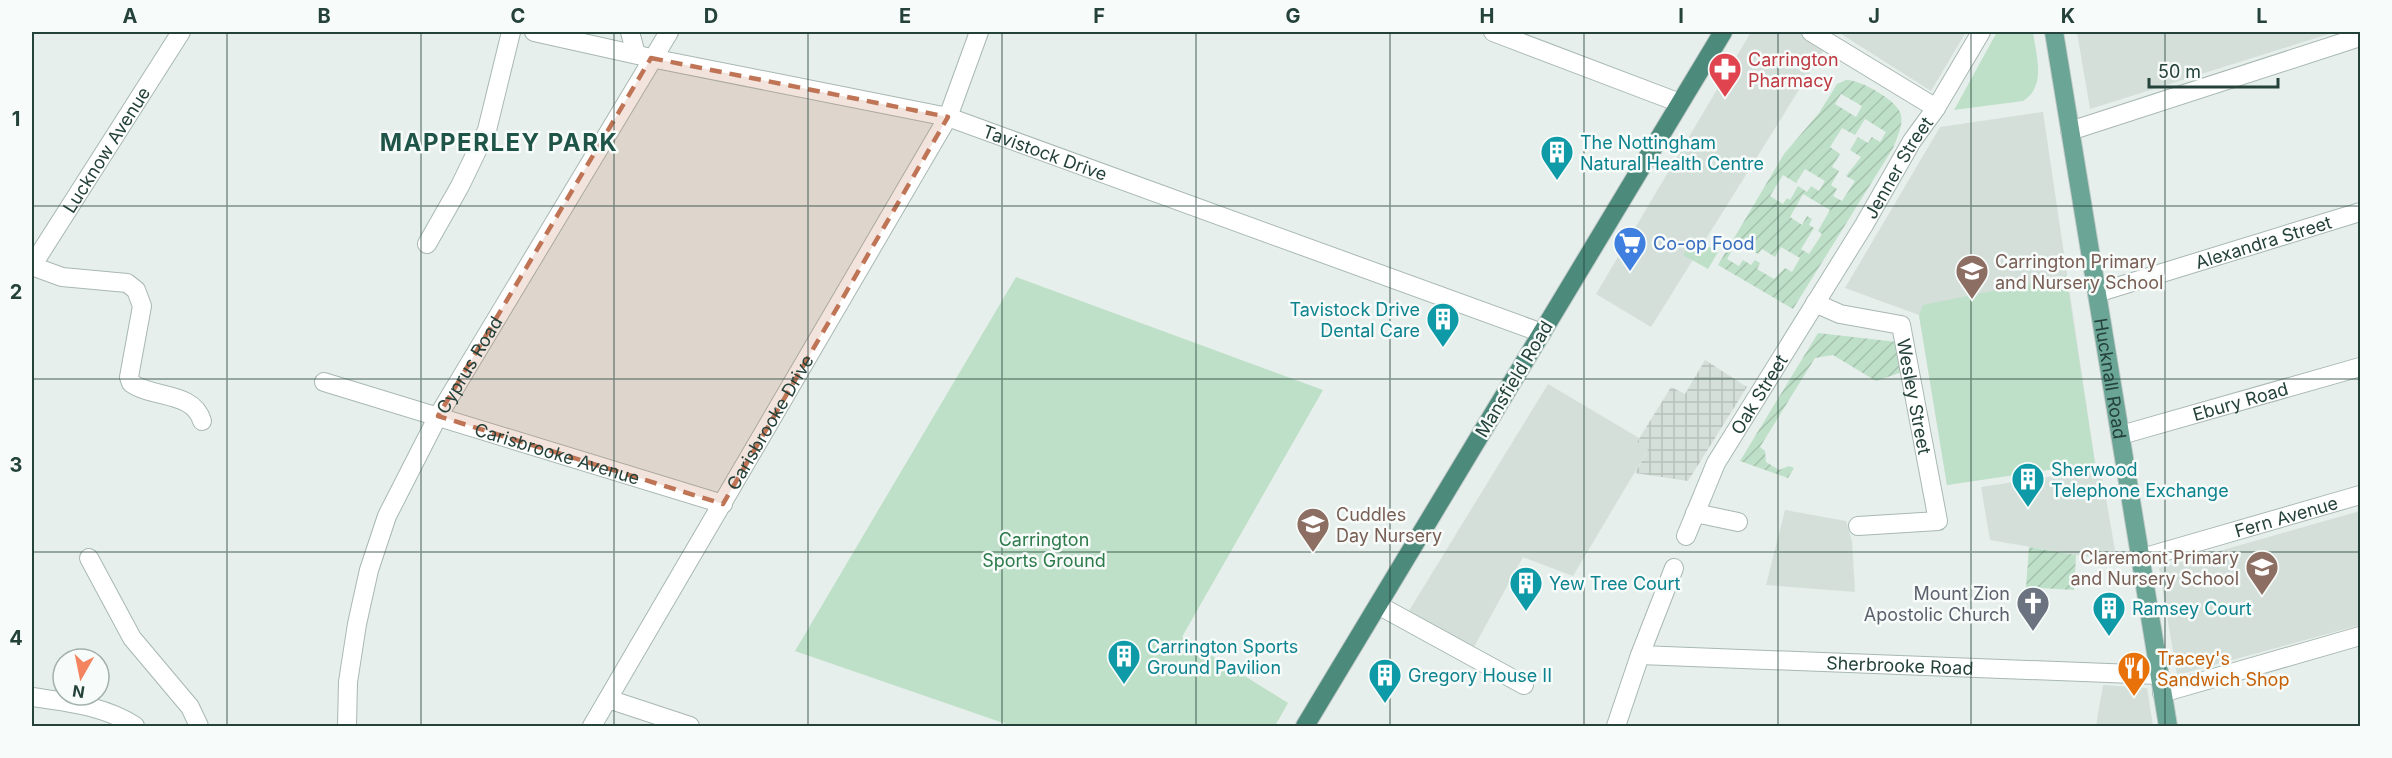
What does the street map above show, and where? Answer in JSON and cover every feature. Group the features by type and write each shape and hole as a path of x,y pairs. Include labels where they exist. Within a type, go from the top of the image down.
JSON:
{"highway":[{"name":"Mansfield Road","path":"1305,726 1724,32"}],"main road":[{"name":"Hucknall Road","path":"2054,32 2168,726"}],"street":[{"name":"Lucknow Avenue","path":"32,266 181,32"},
{"path":"427,244 460,186 487,130 511,32"},
{"name":"Tavistock Drive","path":"534,32 948,117 1542,333"},
{"path":"630,32 644,56"},
{"name":"Cyprus Road","path":"347,726 348,682 369,570 387,516 438,416 644,56 669,32"},
{"name":"Carisbrooke Drive","path":"592,726 948,117 979,32"},
{"path":"1493,32 1680,103"},
{"path":"1811,32 1936,108"},
{"name":"Jenner Street","path":"1815,303 1912,141 1936,108 1980,32"},
{"path":"2070,131 2361,37"},
{"name":"Alexandra Street","path":"2097,292 2361,212"},
{"path":"32,266 62,277 127,283 136,290 141,306 129,377 131,383 151,393 192,403 199,410 202,421"},
{"name":"Oak Street","path":"1686,536 1706,485 1755,396 1815,303"},
{"name":"Wesley Street","path":"1815,303 1840,314 1901,325 1938,521 1858,526"},
{"name":"Ebury Road","path":"2121,435 2361,367"},
{"name":"Carisbrooke Avenue","path":"324,382 723,504"},
{"name":"Fern Avenue","path":"2142,558 2361,495"},
{"path":"1695,513 1738,522"},
{"path":"89,558 132,638 190,707 199,726"},
{"path":"1617,726 1640,655 1674,568"},
{"path":"1378,605 1524,686"},
{"name":"Sherbrooke Road","path":"1640,655 2160,684 2361,636"},
{"path":"32,697 70,703 122,718 135,726"},
{"path":"608,699 690,726"}],"highlighted area":[{"path":"651,58 948,117 723,504 438,416"}],"shaded area":[{"path":"1751,32 1835,32 1651,327 1596,294"},
{"path":"1838,32 1966,32 1931,91"},
{"path":"2077,32 2335,32 2090,109"},
{"name":"Carrington Primary and Nursery School","path":"2043,112 2095,463 1947,485 1919,315 1845,288 1940,127"},
{"path":"1705,360 1747,387 1688,481 1635,473 1648,450 1637,442 1671,387 1685,394"},
{"path":"1548,384 1639,438 1637,442 1648,450 1573,576 1523,557 1474,647 1407,614"},
{"path":"2101,469 2117,562 1990,540 1981,487"},
{"path":"1785,510 1846,521 1852,541 1855,592 1766,585"},
{"name":"Claremont Primary and Nursery School","path":"2360,511 2360,625 2177,675 2159,568"},
{"path":"2103,685 2147,688 2153,726 2096,726"}],"green space":[{"path":"1997,32 2033,32 2038,70 2035,87 2023,101 1954,110"},
{"path":"1846,80 1860,83 1886,98 1899,109 1900,128 1893,148 1793,309 1718,265 1784,154 1819,113 1837,84","holes":["1841,94 1862,106 1856,117 1835,104","1865,119 1886,132 1880,142 1872,137 1868,143 1858,137 1850,150 1861,157 1846,176 1855,181 1842,201 1833,196 1837,189 1831,185 1839,171 1832,167 1840,154 1830,147 1842,128 1855,135","1805,169 1825,181 1819,191 1811,186 1807,192 1798,186 1790,200 1787,198 1783,204 1770,196 1783,175 1796,183","1803,194 1830,210 1818,231 1822,234 1809,254 1801,249 1814,228 1809,225 1812,219 1807,216 1802,225 1790,217","1737,242 1758,254 1762,249 1775,257 1781,247 1800,258 1792,272 1785,268 1774,279 1757,269 1760,263 1755,260 1751,265 1743,260 1739,266 1727,259"]},
{"path":"1693,238 1718,252 1708,269 1683,255"},
{"path":"2066,276 2095,463 1947,485 1919,315 1923,305"},
{"name":"Carrington Sports Ground","path":"1016,277 1323,390 1182,637 1288,703 1275,726 1012,726 795,651"},
{"path":"1818,333 1897,342 1902,372 1876,381 1833,355 1815,358 1760,447 1765,451 1766,462 1779,470 1789,466 1794,468 1788,478 1740,461"},
{"path":"2029,547 2076,555 2074,590 2026,587"}],"place":[{"name":"Carrington Pharmacy","path":"1725,98"},
{"name":"The Nottingham Natural Health Centre","path":"1557,181"},
{"name":"Co-op Food","path":"1630,272"},
{"name":"Carrington Primary and Nursery School","path":"1972,300"},
{"name":"Tavistock Drive Dental Care","path":"1443,348"},
{"name":"Sherwood Telephone Exchange","path":"2028,508"},
{"name":"Cuddles Day Nursery","path":"1313,553"},
{"name":"Claremont Primary and Nursery School","path":"2262,596"},
{"name":"Yew Tree Court","path":"1526,612"},
{"name":"Mount Zion Apostolic Church","path":"2033,632"},
{"name":"Ramsey Court","path":"2109,637"},
{"name":"Carrington Sports Ground Pavilion","path":"1124,685"},
{"name":"Tracey's Sandwich Shop","path":"2134,697"},
{"name":"Gregory House II","path":"1385,704"}],"district":[{"name":"MAPPERLEY PARK","path":"499,142"}]}
